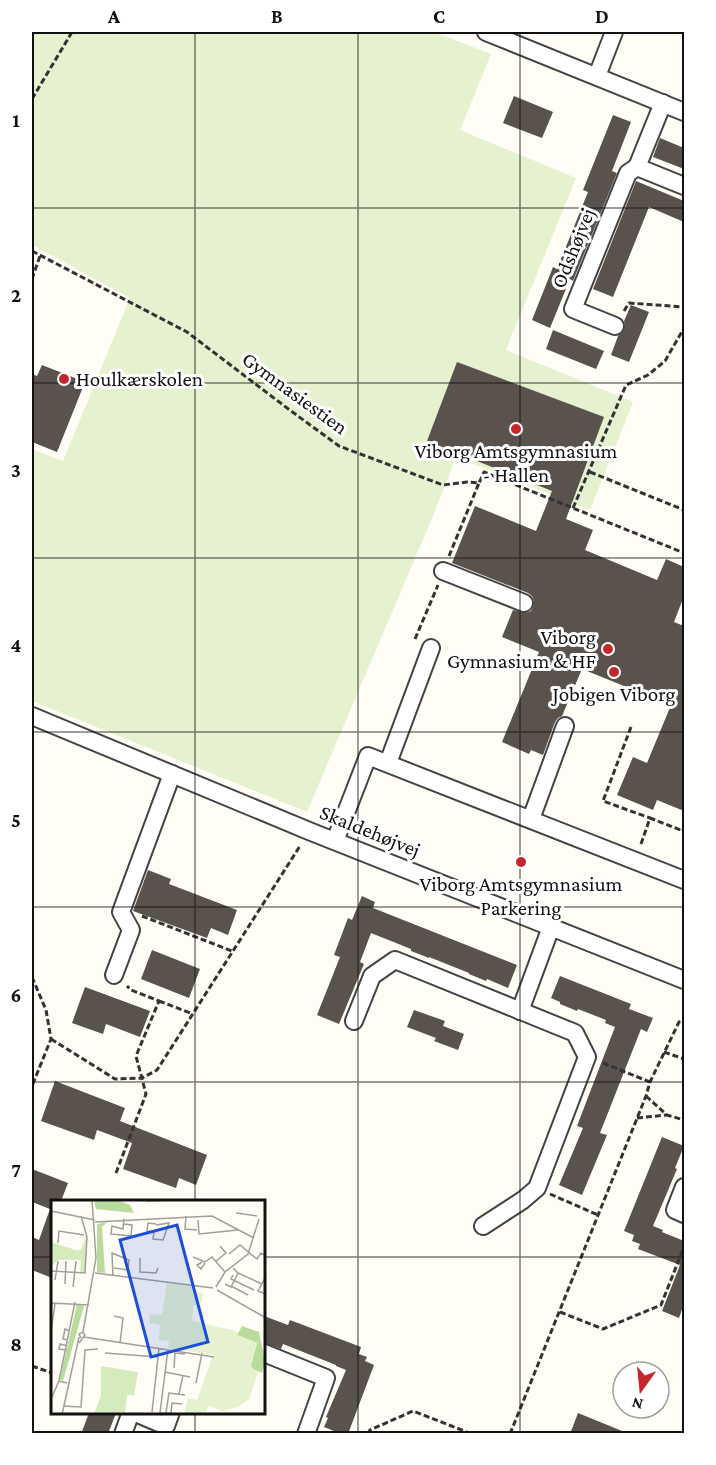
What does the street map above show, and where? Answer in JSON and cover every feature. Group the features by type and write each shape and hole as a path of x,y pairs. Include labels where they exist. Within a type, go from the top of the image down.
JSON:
{"street":[{"path":"491,32 684,112"},
{"path":"597,76 614,32"},
{"name":"Odshøjvej","path":"615,326 573,309 628,173 637,167 663,103"},
{"path":"637,167 684,186"},
{"path":"443,571 524,603"},
{"path":"388,763 431,648"},
{"name":"Skaldehøjvej","path":"32,716 309,831 684,980"},
{"path":"531,819 565,726"},
{"path":"335,841 368,756 684,880"},
{"path":"114,975 132,930 121,912 122,908 172,774"},
{"path":"520,1011 551,927"},
{"path":"354,1021 372,976 395,960 575,1033 587,1057 537,1188 524,1200 483,1226"},
{"path":"684,1187 675,1210 684,1214"},
{"path":"266,1354 326,1378 306,1434"},
{"path":"123,1434 132,1414"},
{"path":"135,1414 166,1426 171,1414"}],"path":[{"path":"32,99 72,32"},
{"name":"Gymnasiestien","path":"32,251 187,332 339,446 443,484 479,483 484,472 684,553"},
{"path":"32,279 40,256"},
{"path":"615,326 629,303 684,307"},
{"path":"573,508 626,385 648,375 665,361 684,328"},
{"path":"590,472 684,510"},
{"path":"631,727 603,801 683,831 684,826"},
{"path":"635,860 650,818"},
{"path":"51,1040 115,1079 142,1078 157,1070 309,831"},
{"path":"122,908 232,951"},
{"path":"114,975 131,990 193,1014"},
{"path":"32,977 46,1010 51,1040 32,1086"},
{"path":"116,1173 146,1094 136,1056 159,1001"},
{"path":"510,1434 650,1082 678,1022 684,1021"},
{"path":"664,1052 684,1059"},
{"path":"587,1057 650,1082"},
{"path":"646,1096 667,1115"},
{"path":"637,1118 667,1115 684,1120"},
{"path":"537,1188 598,1215"},
{"path":"560,1312 603,1329 661,1305 684,1247"},
{"path":"32,1366 51,1373"},
{"path":"368,1434 370,1430 413,1411 472,1434"}],"green space":[{"path":"32,32 435,32 491,54 460,130 576,178 506,350 633,402 590,510 456,457 307,812 32,701 32,449 63,461 130,298 32,245"}],"building":[{"path":"514,96 553,112 542,138 503,123"},
{"path":"613,115 631,122 612,171 617,173 573,281 570,279 550,328 532,320 553,267 557,269 588,192 583,190"},
{"path":"660,138 684,148 684,169 653,157"},
{"path":"636,181 684,201 684,222 649,207 613,297 593,289"},
{"path":"631,305 649,312 629,362 611,355 618,336 624,330 624,321"},
{"path":"553,330 604,351 596,369 546,349"},
{"name":"Viborg Gymnasium & HF","path":"457,362 604,417 566,519 593,530 585,550 657,580 666,559 684,567 684,596 674,622 684,626 684,811 657,800 653,810 617,795 633,757 647,763 671,705 582,669 562,716 555,722 543,755 531,750 529,754 502,742 539,652 502,637 513,610 526,613 531,611 534,601 528,593 452,563 475,506 536,531 552,491 427,441"},
{"path":"42,365 85,382 57,452 32,442 32,374 37,376"},
{"path":"148,870 171,879 169,884 237,910 228,935 211,928 207,938 133,911"},
{"path":"362,896 375,902 373,908 517,965 508,988 411,951 411,949 371,933 360,962 364,964 339,1024 317,1015 340,957 334,955 348,918 352,920"},
{"path":"152,950 200,969 189,998 141,979"},
{"path":"560,976 631,1004 629,1009 653,1018 647,1032 641,1029 600,1133 607,1135 582,1195 559,1185 583,1128 577,1126 615,1027 605,1023 606,1020 578,1009 577,1011 551,998"},
{"path":"85,987 150,1011 140,1037 106,1024 103,1034 72,1023"},
{"path":"414,1010 445,1021 443,1026 464,1034 458,1050 434,1041 436,1038 407,1027"},
{"path":"55,1081 125,1108 120,1121 207,1155 196,1185 179,1178 176,1188 123,1169 132,1143 97,1130 94,1140 41,1121"},
{"path":"662,1137 684,1146 653,1226 684,1241 684,1304 679,1318 662,1311 680,1265 638,1249 640,1244 632,1241 634,1235 624,1231"},
{"path":"32,1169 68,1183 61,1200 51,1200 51,1278 32,1270 32,1237 39,1240 50,1209 32,1202"},
{"path":"266,1317 288,1325 290,1320 361,1347 359,1354 367,1357 365,1361 374,1365 348,1434 341,1434 324,1427 346,1370 283,1344 281,1349 266,1344"},
{"path":"578,1413 627,1433 627,1434 570,1434"},
{"path":"89,1414 116,1414 108,1434 81,1434"}],"place":[{"name":"Houlkærskolen","path":"64,379"},
{"name":"Viborg Amtsgymnasium - Hallen","path":"516,429"},
{"name":"Viborg Gymnasium & HF","path":"608,649"},
{"name":"Jobigen Viborg","path":"614,672"},
{"name":"Viborg Amtsgymnasium Parkering","path":"521,862"}]}
